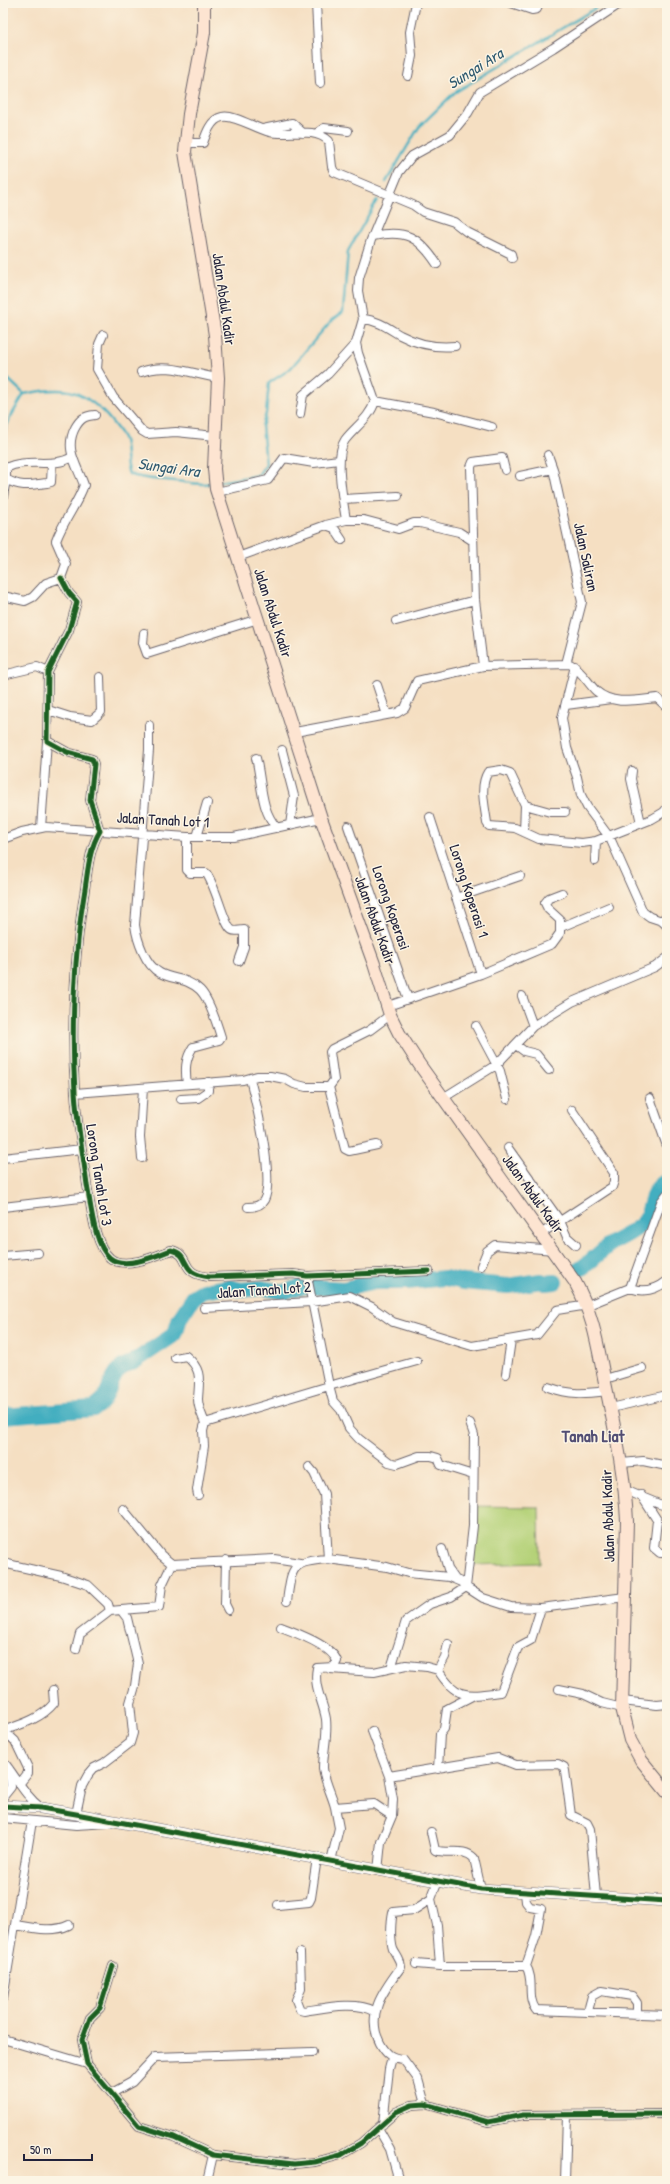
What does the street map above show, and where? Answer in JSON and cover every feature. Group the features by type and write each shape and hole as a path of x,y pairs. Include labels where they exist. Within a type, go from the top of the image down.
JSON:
{"main road":[{"name":"Jalan Abdul Kadir","path":"204,3 204,34 185,143 186,163 215,335 218,378 215,436 216,486 321,818 364,935 389,1010 399,1033 443,1098 554,1250 588,1305 596,1333 622,1463 625,1490 625,1597 622,1705 630,1740 641,1760 667,1792"}],"street":[{"path":"316,3 320,83"},
{"path":"408,76 412,56 410,32 416,3"},
{"path":"511,3 532,10 537,9 539,3"},
{"path":"300,414 303,395 337,366 356,343 363,319 358,291 359,278 373,236 399,172 412,156 450,135 468,113 480,92 554,48 621,3"},
{"path":"185,143 203,143 214,121 221,117 232,118 259,129 292,123 303,133 317,133 329,141 334,172 413,205 423,212 454,222 466,232 511,254 512,258"},
{"path":"317,133 324,128 348,131"},
{"path":"373,236 396,232 415,238 422,243 438,264"},
{"path":"363,319 371,319 401,335 432,347 455,346"},
{"path":"104,335 98,349 98,369 113,397 142,431 147,434 176,432 215,436"},
{"path":"346,520 340,460 341,447 364,421 375,401 358,353 356,343"},
{"path":"141,372 156,368 184,370 218,378"},
{"path":"375,401 492,426"},
{"path":"41,828 47,741 48,710 46,693 48,672 69,630 77,602 69,593 62,578 66,564 56,541 61,527 79,499 84,485 70,449 72,435 80,420 87,416 95,415"},
{"name":"Jalan Saliran","path":"548,455 553,469 582,602 566,664"},
{"path":"3,497 6,468 12,465 30,462 65,462 72,457"},
{"path":"216,486 268,480 284,458 314,463 340,460"},
{"path":"483,666 475,600 471,467 473,462 502,458 505,470"},
{"path":"5,475 19,486 47,483 50,482 52,478 52,462"},
{"path":"520,476 553,469"},
{"path":"343,499 398,496"},
{"path":"238,557 326,525 346,520 364,520 398,529 414,523 420,523 459,532 473,541"},
{"path":"326,525 334,528 342,540"},
{"path":"3,596 25,601 33,597 46,583 62,578"},
{"path":"396,621 475,600"},
{"path":"144,633 144,643 148,654 258,619"},
{"path":"295,732 397,713 404,708 417,681 483,666 566,664 575,666 596,690 611,699"},
{"path":"575,666 562,718 563,731 581,795 587,807 609,836 643,912 650,917 665,921"},
{"path":"3,675 37,667 48,672"},
{"path":"48,710 70,717 92,720 101,712 100,677"},
{"path":"377,685 387,715"},
{"path":"566,705 611,699 626,701 657,698 667,707"},
{"path":"149,725 149,750 135,925 140,945 146,958 160,973 185,980 199,989 205,996 221,1037 219,1040 193,1047 188,1056 185,1068 187,1084"},
{"path":"47,741 68,752 94,761 90,800 100,831"},
{"path":"282,750 294,796 290,825"},
{"path":"256,758 265,807 270,820 277,828"},
{"path":"524,832 525,805 510,773 501,770 488,772 484,779 483,787 487,823 494,828 515,828 538,839 575,842 596,841 641,823 664,812 667,808"},
{"path":"632,771 631,779 641,823"},
{"path":"197,837 207,803"},
{"path":"525,805 550,812 565,812"},
{"name":"Lorong Koperasi 1","path":"430,817 481,974"},
{"name":"Jalan Tanah Lot 1","path":"3,839 41,828 143,833 187,837 234,837 321,818"},
{"name":"Lorong Koperasi","path":"348,826 408,999"},
{"name":"Lorong Tanah Lot 3","path":"100,831 93,842 81,911 72,1042 75,1093 82,1149 89,1197 100,1247 111,1259 117,1262 142,1261 171,1250 181,1254 191,1272 197,1276 293,1274 308,1280 429,1271"},
{"path":"187,837 187,870 190,873 206,873 215,887 228,927 234,931 244,930 244,947 239,961"},
{"path":"595,861 596,841"},
{"path":"456,898 520,876"},
{"path":"329,1087 334,1080 330,1052 332,1049 370,1030 389,1010 408,999 481,974 552,944 560,933 560,920 548,910 545,903 549,898 562,893"},
{"path":"561,926 609,907"},
{"path":"443,1098 496,1065 533,1026 572,1002 655,967 667,958"},
{"path":"522,996 533,1026"},
{"path":"476,1026 496,1065 507,1099"},
{"path":"516,1045 524,1051 536,1054 549,1070"},
{"path":"75,1093 187,1084 257,1076 270,1076 286,1079 294,1084 306,1087 329,1087"},
{"path":"248,1207 256,1206 264,1201 267,1188 262,1135 250,1078"},
{"path":"181,1099 202,1096 208,1091 208,1082"},
{"path":"329,1087 345,1148 349,1151 376,1145"},
{"path":"142,1158 140,1137 143,1088"},
{"path":"650,1098 667,1146"},
{"path":"542,1233 612,1187 615,1178 614,1173 572,1110"},
{"path":"508,1148 560,1221 567,1238 576,1246"},
{"path":"3,1158 82,1149"},
{"path":"667,1158 667,1167"},
{"path":"667,1194 661,1202 630,1288 640,1291 647,1290 661,1286 667,1281"},
{"path":"3,1207 89,1197"},
{"path":"480,1266 487,1251 495,1245 554,1250"},
{"path":"3,1256 38,1253"},
{"path":"308,1280 333,1402 341,1410 349,1428 359,1439 389,1462 397,1464 419,1456 432,1456 438,1458 441,1465 473,1475"},
{"name":"Jalan Tanah Lot 2","path":"204,1308 311,1298 350,1296 356,1297 393,1322 468,1346 537,1335 557,1310 588,1305 630,1288"},
{"path":"506,1374 511,1340"},
{"path":"175,1358 186,1356 196,1368 200,1377 200,1411 205,1423 203,1432 204,1446 197,1490 198,1495"},
{"path":"205,1423 417,1361"},
{"path":"548,1387 562,1393 571,1394 606,1385 642,1368"},
{"path":"611,1408 667,1395"},
{"path":"392,1668 406,1621 430,1604 451,1597 466,1587 473,1526 474,1435 470,1423"},
{"path":"622,1463 643,1461 667,1466"},
{"path":"309,1468 324,1494 328,1559"},
{"path":"625,1490 667,1506"},
{"path":"641,1495 657,1520 654,1548 660,1553 667,1553"},
{"path":"124,1509 160,1555 172,1564 226,1560 274,1559 300,1564 328,1559 387,1567 408,1573 455,1579"},
{"path":"442,1549 448,1569 455,1579 483,1598 511,1607 542,1608 625,1597"},
{"path":"226,1560 225,1604 228,1610"},
{"path":"3,1563 61,1576 88,1585 108,1604 110,1611"},
{"path":"76,1649 80,1634 110,1611 159,1606 162,1585 172,1564"},
{"path":"287,1601 291,1573 300,1564"},
{"path":"330,1861 339,1828 335,1807 323,1770 326,1742 326,1718 319,1700 315,1677 317,1668 374,1672 406,1665 427,1667 438,1670 445,1681 457,1692 474,1695 501,1692 518,1647 531,1640 542,1608"},
{"path":"76,1814 82,1786 88,1775 94,1768 104,1763 130,1743 133,1733 130,1703 135,1686 138,1664 127,1618 121,1610"},
{"path":"282,1627 321,1645 335,1655 337,1661 334,1667 330,1669"},
{"path":"438,1670 445,1657 448,1644"},
{"path":"559,1689 583,1694 602,1703 622,1705 667,1704"},
{"path":"20,1782 28,1773 28,1768 16,1741 4,1730 29,1721 48,1710 54,1703 53,1690"},
{"path":"438,1769 440,1734 444,1729 447,1709 474,1695"},
{"path":"372,1731 390,1776 393,1799 392,1816 381,1842 378,1871"},
{"path":"390,1776 498,1758 516,1766 558,1764 564,1767 571,1815 587,1823 590,1830 596,1896"},
{"path":"3,1761 20,1782 31,1800 41,1808"},
{"path":"3,1796 11,1787 9,1768"},
{"path":"335,1807 374,1804 392,1816"},
{"path":"3,1806 41,1808 76,1814 113,1823 317,1858 378,1871 480,1889 525,1893 667,1900"},
{"path":"3,1818 76,1825 113,1823"},
{"path":"3,1998 32,1820"},
{"path":"431,1832 435,1850 443,1852 464,1851 474,1858 480,1889"},
{"path":"278,1905 309,1902 311,1898 317,1858"},
{"path":"438,1881 431,1899 437,1925 440,1966"},
{"path":"525,1893 526,1902 530,1907 541,1909 536,1936 526,1966"},
{"path":"425,2104 418,2079 404,2059 392,2058 384,2050 375,2034 374,2011 385,1988 401,1967 400,1958 393,1948 392,1919 394,1912 414,1910 431,1899"},
{"path":"16,1925 36,1929 58,1929 69,1925"},
{"path":"300,1953 301,1989 296,2000 300,2010 367,2007 374,2011"},
{"path":"416,1964 440,1966 526,1966"},
{"path":"113,1966 100,2008 90,2018 82,2040 88,2064 112,2092 125,2112 139,2126 174,2137 213,2155 294,2164 316,2162 341,2155 381,2126 396,2112 412,2105 425,2104 488,2122 523,2115 667,2114"},
{"path":"526,1966 530,1972 531,2003 536,2010 667,2015"},
{"path":"588,2011 592,1996 601,1991 632,1996 637,2003 637,2015"},
{"path":"3,2039 88,2064"},
{"path":"112,2092 132,2082 155,2057 312,2052"},
{"path":"392,2058 389,2069 381,2126 390,2148 400,2181"},
{"path":"565,2181 567,2115"},
{"path":"207,2181 213,2155"}],"green space":[{"path":"472,1506 539,1507 540,1563 474,1565"}],"waterway":[{"name":"Sungai Ara","path":"386,182 419,127 454,93 604,3"},
{"name":"Sungai Ara","path":"219,482 258,475 266,464 262,426 266,414 269,383 290,369 330,322 343,312 348,251 377,200"},
{"path":"3,378 8,379 24,394 10,418 3,435"},
{"name":"Sungai Ara","path":"24,394 37,391 60,390 70,391 88,399 107,416 121,435 124,442 129,474 152,479 198,484 212,483"},
{"path":"580,1269 609,1245 643,1223 649,1212 656,1190 667,1181"},
{"path":"3,1416 93,1409 103,1401 113,1378 120,1369 125,1365 132,1363 175,1334 180,1318 193,1298 204,1291 229,1287 241,1290 262,1288 284,1292 302,1286 343,1289 375,1282 407,1282 445,1278 464,1282 508,1286 541,1281 545,1283 555,1282"}],"cycle path":[{"path":"61,578 69,593 77,602 69,630 48,672 47,741 67,752 92,759 94,764 90,800 100,831 93,845 81,913 74,990 73,1042 75,1092 79,1127 92,1213 100,1244 110,1258 123,1263 140,1261 171,1250 178,1252 193,1272 210,1277 293,1274 307,1276 429,1271"},
{"path":"3,1806 41,1808 76,1814 481,1889 667,1901"},
{"path":"113,1966 100,2008 90,2018 82,2040 87,2064 139,2126 174,2137 213,2155 294,2164 315,2162 341,2155 361,2143 396,2112 412,2105 425,2104 488,2122 523,2115 667,2114"}],"district":[{"name":"Tanah Liat","path":"593,1436"}]}
